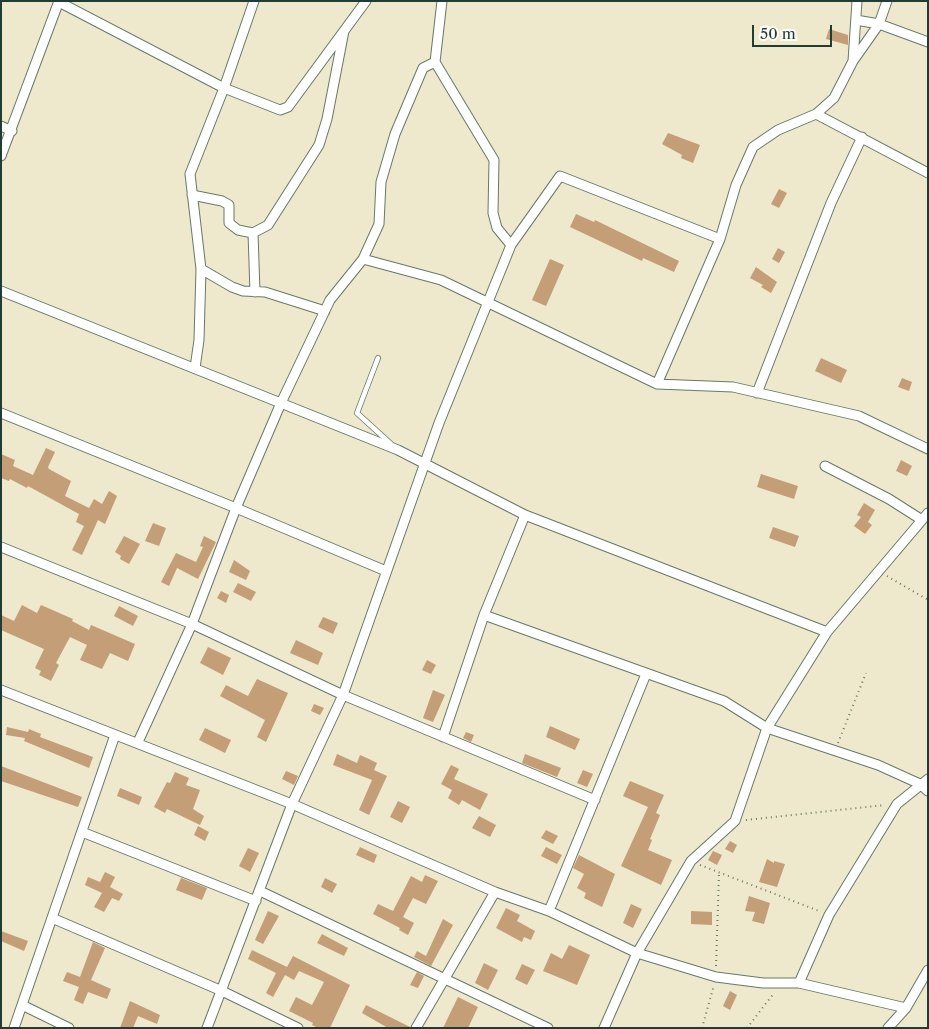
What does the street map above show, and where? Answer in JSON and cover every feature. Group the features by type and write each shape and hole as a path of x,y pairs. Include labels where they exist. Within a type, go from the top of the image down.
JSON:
{"street":[{"path":"195,368 199,340 201,268 190,174 224,88 254,1"},
{"path":"1,156 59,2 224,88 284,110 366,1"},
{"path":"442,1 435,62 494,160 493,213 497,228 511,245"},
{"path":"853,61 857,1"},
{"path":"657,384 720,239 736,185 753,147 778,130 816,114 834,98 853,61 879,24 887,1"},
{"path":"856,20 879,24 928,42"},
{"path":"192,195 222,201 229,205 229,223 238,230 253,233 268,224 319,145 327,119 344,28"},
{"path":"138,742 192,624 236,508 281,404 330,300 363,259 379,224 381,182 395,134 424,68 435,62"},
{"path":"816,114 928,173"},
{"path":"1,126 12,131"},
{"path":"757,393 832,203 862,137"},
{"path":"206,1028 222,991 292,804 343,695 425,462 511,245 560,176 720,239"},
{"path":"253,233 255,292"},
{"path":"363,259 441,280 657,384 732,387 859,416 928,449"},
{"path":"201,268 232,287 265,292 325,311"},
{"path":"1,291 398,450 425,462 525,515 827,632"},
{"path":"1,414 236,508 386,571"},
{"path":"604,1028 637,953 691,861 735,821 767,728 827,632 925,517 825,466"},
{"path":"442,737 484,615 525,515"},
{"path":"1,546 192,624 343,695 596,800"},
{"path":"484,615 724,701 767,728 924,782 928,791"},
{"path":"548,911 596,800 646,674"},
{"path":"1,690 115,735 138,742 292,804 495,892 548,911 637,953 716,977 799,983 906,1008"},
{"path":"14,1028 115,735"},
{"path":"799,983 829,914 897,804 924,782"},
{"path":"82,832 256,901"},
{"path":"260,891 548,1028"},
{"path":"416,1028 495,892"},
{"path":"52,918 222,991 298,1028"},
{"path":"888,1028 906,1008 928,970"},
{"path":"22,1006 69,1028"}],"lane":[{"path":"378,358 357,413 398,450"}],"path":[{"path":"879,572 928,600"},
{"path":"835,750 866,673"},
{"path":"735,821 897,804"},
{"path":"691,861 718,874 829,914"},
{"path":"702,1028 716,977 718,874"},
{"path":"747,1028 782,983"}],"building":[{"path":"829,29 848,35 848,45 826,39"},
{"path":"668,133 700,145 693,163 681,158 682,155 662,144"},
{"path":"779,189 787,193 779,208 771,204"},
{"path":"576,214 594,222 595,220 679,261 674,272 643,258 642,261 570,227"},
{"path":"778,248 785,252 779,263 772,259"},
{"path":"550,259 564,265 546,306 532,300"},
{"path":"756,267 777,282 771,293 761,287 763,285 750,278"},
{"path":"821,358 847,370 841,383 815,371"},
{"path":"902,378 912,382 909,391 898,387"},
{"path":"46,448 55,452 48,467 49,469 71,481 65,496 89,508 94,499 102,504 109,491 117,496 105,524 98,520 82,555 72,550 84,526 76,522 79,514 28,486 27,488 10,479 9,481 1,478 1,454 15,460 13,466 33,475"},
{"path":"901,460 912,466 907,476 896,471"},
{"path":"761,474 798,486 794,499 757,487"},
{"path":"864,503 875,510 868,522 872,525 865,534 854,526 861,517 857,515"},
{"path":"153,523 166,528 159,546 145,541"},
{"path":"773,527 799,536 795,547 769,538"},
{"path":"124,536 140,544 129,564 120,559 121,556 115,552"},
{"path":"204,536 216,542 198,579 177,568 169,586 161,582 176,553 196,562 203,547 200,546"},
{"path":"234,560 250,571 246,580 229,572"},
{"path":"238,583 256,592 251,601 233,592"},
{"path":"221,591 229,595 226,603 217,598"},
{"path":"22,605 37,613 41,605 73,619 72,621 89,630 91,625 135,644 128,661 110,653 102,669 80,660 87,645 70,637 56,663 59,665 51,681 39,675 41,671 35,668 44,649 1,630 1,615 14,621"},
{"path":"119,606 138,616 133,626 114,616"},
{"path":"323,617 338,623 333,634 318,627"},
{"path":"296,640 323,653 318,665 290,653"},
{"path":"208,647 231,658 223,675 200,663"},
{"path":"427,660 436,665 431,674 422,670"},
{"path":"257,679 288,693 266,742 257,737 265,720 220,696 226,685 248,696"},
{"path":"433,690 445,695 433,722 423,718"},
{"path":"314,704 324,708 320,715 311,711"},
{"path":"550,726 580,739 575,750 546,737"},
{"path":"7,727 28,732 29,729 41,734 40,737 93,757 89,768 24,741 25,738 6,735"},
{"path":"205,728 231,740 225,753 199,740"},
{"path":"466,732 474,735 471,742 463,738"},
{"path":"337,754 357,763 360,755 377,763 374,770 387,776 369,815 359,810 372,780 333,765"},
{"path":"525,754 561,768 557,777 522,763"},
{"path":"451,765 459,769 454,779 488,794 480,810 462,800 459,805 448,798 452,790 441,784"},
{"path":"1,766 82,797 78,807 1,781"},
{"path":"583,770 593,774 587,787 577,783"},
{"path":"286,771 298,776 294,785 282,779"},
{"path":"175,772 189,778 186,785 200,790 193,809 204,816 200,825 167,809 165,813 154,807 167,782 170,783"},
{"path":"630,781 664,795 656,813 660,815 650,839 652,840 648,850 672,860 661,885 621,866 648,807 623,796"},
{"path":"120,788 142,797 139,805 117,796"},
{"path":"398,801 410,807 402,823 390,817"},
{"path":"479,816 496,825 490,837 472,828"},
{"path":"198,826 209,832 205,841 194,835"},
{"path":"546,830 558,836 553,844 541,838"},
{"path":"730,841 737,845 733,853 725,849"},
{"path":"360,847 377,855 374,863 356,855"},
{"path":"546,847 562,855 557,864 541,856"},
{"path":"248,848 259,853 250,872 239,866"},
{"path":"713,851 722,855 717,865 708,860"},
{"path":"579,855 615,874 602,907 584,898 586,893 577,888 584,874 573,868"},
{"path":"767,859 774,863 774,861 785,864 777,887 759,882"},
{"path":"105,872 115,877 110,887 123,894 119,901 112,898 104,912 94,907 102,893 85,885 88,877 100,882"},
{"path":"425,875 438,881 426,904 413,898 403,917 414,923 408,935 399,930 400,928 373,914 378,904 393,911 411,876 422,882"},
{"path":"181,878 207,888 202,900 176,890"},
{"path":"325,878 337,884 332,893 321,887"},
{"path":"749,896 770,903 764,924 752,921 755,912 745,911"},
{"path":"631,904 642,909 633,928 623,923"},
{"path":"506,908 520,915 517,921 535,931 531,940 524,937 522,942 496,928"},
{"path":"268,911 279,916 263,944 255,940"},
{"path":"691,911 712,912 712,925 691,924"},
{"path":"443,919 453,925 431,966 414,957 417,951 426,956"},
{"path":"1,931 28,941 24,951 1,941"},
{"path":"322,934 348,948 344,956 317,943"},
{"path":"93,942 105,948 91,980 111,989 107,999 88,992 83,1004 74,1000 79,987 63,981 67,972 80,977"},
{"path":"569,945 590,955 577,985 543,971 551,953 562,959"},
{"path":"252,950 287,967 293,956 350,985 330,1028 318,1028 312,1025 313,1023 289,1011 296,997 312,1005 324,982 299,971 294,980 285,975 273,997 266,993 276,973 248,959"},
{"path":"484,963 498,970 488,990 475,983"},
{"path":"522,964 535,970 527,985 515,979"},
{"path":"417,972 424,976 418,988 410,985"},
{"path":"730,991 737,995 730,1010 723,1006"},
{"path":"458,997 478,1007 468,1028 443,1028"},
{"path":"130,1001 160,1015 157,1024 138,1016 133,1028 120,1028"},
{"path":"366,1005 410,1028 388,1028 362,1013"}]}
